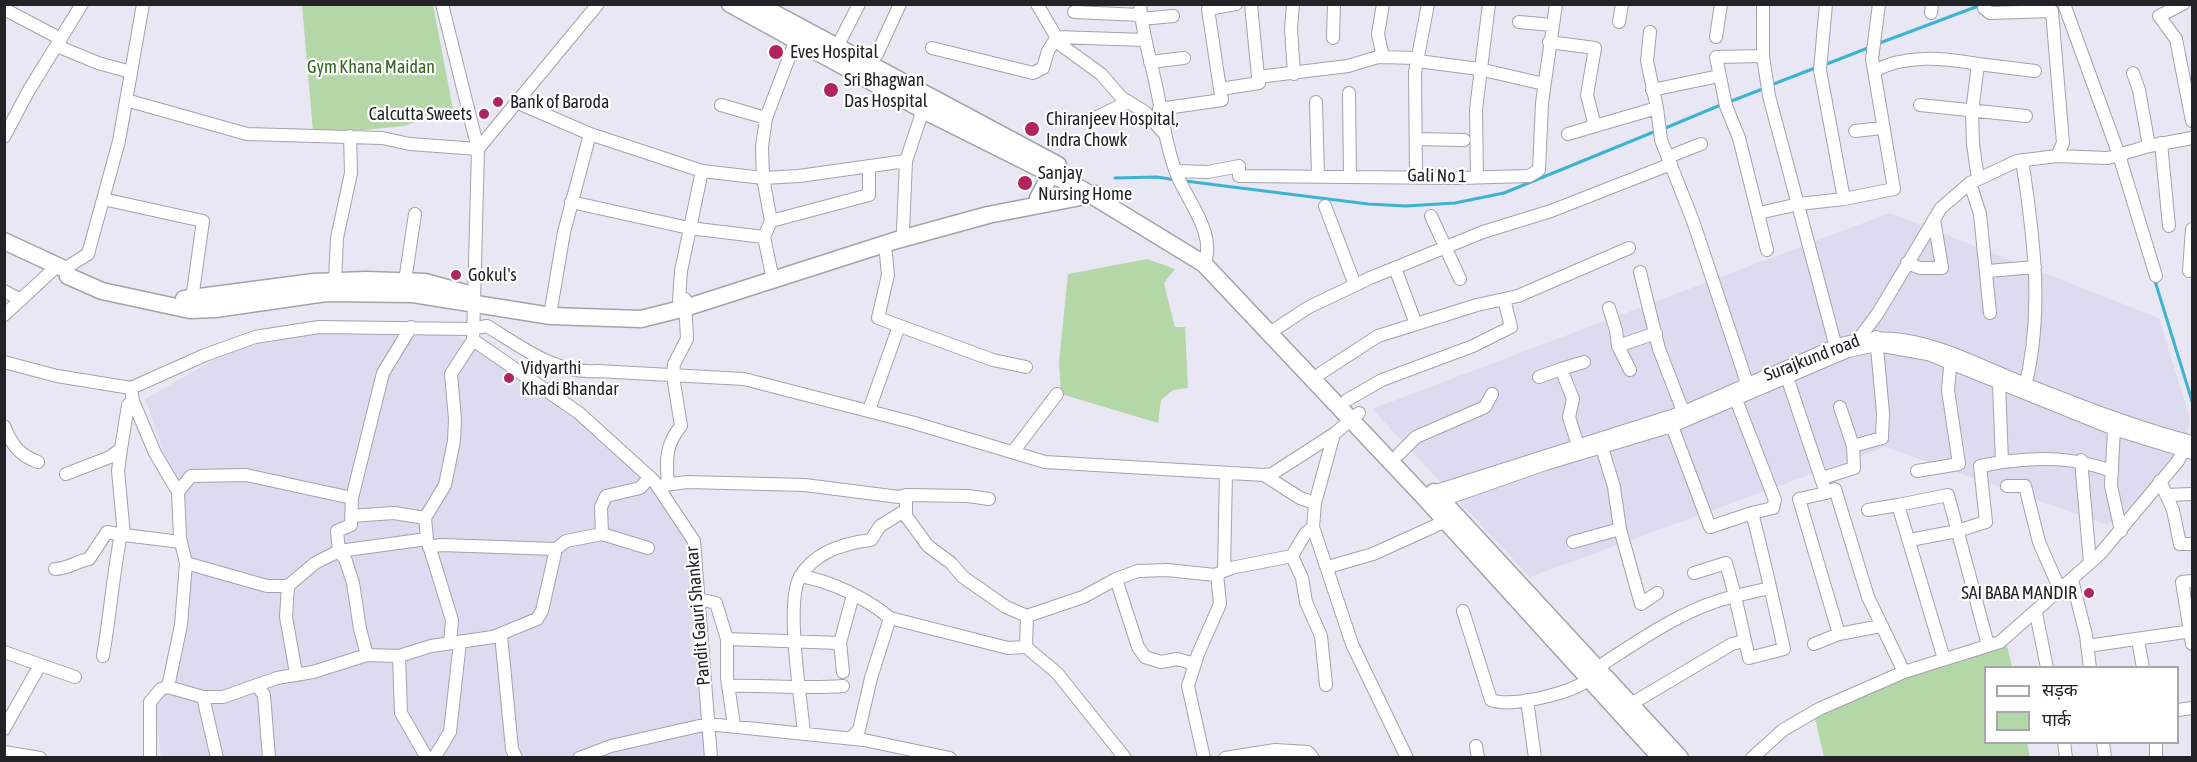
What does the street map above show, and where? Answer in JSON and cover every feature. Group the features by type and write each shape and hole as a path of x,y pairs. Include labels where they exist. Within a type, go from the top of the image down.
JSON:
{"main road":[{"path":"730,4 798,34 837,47 869,64 1095,191 1206,259 1347,400 1355,416 1399,454 1432,497 1446,521 1595,674 1631,704 1680,758"},
{"path":"757,4 798,34 923,110 1051,174 1095,191"},
{"path":"1038,198 1051,174"},
{"path":"191,305 335,281 405,281 425,289 551,316 641,319 903,231 987,208 1038,198 1095,191"},
{"path":"472,299 596,312 643,309 683,303 988,215 1095,191"},
{"path":"4,241 65,269 158,297 215,309 326,293 425,289"},
{"path":"1206,259 1432,497 1595,674 1661,758"}],"street":[{"path":"4,137 29,90 82,4"},
{"path":"4,315 21,300 88,254 119,141 143,4"},
{"path":"434,758 450,732 455,642 452,620 428,543 425,518 445,485 454,441 455,418 451,374 472,334 478,149 442,4"},
{"path":"478,149 598,4"},
{"path":"837,47 860,4"},
{"path":"869,64 877,54 900,4"},
{"path":"1037,4 1061,45 1101,74 1128,102 1145,112 1163,132"},
{"path":"1160,109 1222,100 1208,9 1236,4"},
{"path":"1220,89 1259,83 1251,4"},
{"path":"1293,4 1291,29 1294,74"},
{"path":"1333,38 1335,4"},
{"path":"1383,4 1378,34 1383,57"},
{"path":"1416,176 1415,72 1428,4"},
{"path":"1477,177 1476,109 1479,69 1484,55 1489,4"},
{"name":"Gali No 1","path":"1176,171 1208,172 1239,166 1239,176 1529,176 1539,170 1544,84 1556,4"},
{"path":"1619,22 1622,4"},
{"path":"1716,37 1721,4"},
{"path":"1650,32 1647,61 1659,129 1693,221 1749,388 1787,377 1837,350 1768,88 1763,56 1763,4"},
{"path":"1826,4 1820,66 1844,199"},
{"path":"1759,213 1799,204 1844,199 1894,189 1874,71 1874,45 1879,4"},
{"path":"2064,4 2157,276"},
{"path":"2183,4 2158,16 2176,39 2193,121"},
{"path":"1984,8 1990,13 2052,11 2063,143 2057,156"},
{"path":"4,9 98,63 132,72"},
{"path":"1074,12 1173,16"},
{"path":"1140,13 1163,132 1176,171 1207,237 1206,259"},
{"path":"1519,22 1552,25"},
{"path":"772,275 765,237 771,221 763,178 762,147 766,118 798,34"},
{"path":"1057,37 1145,40"},
{"path":"932,48 1033,73 1043,68 1048,51 1057,37"},
{"path":"1549,42 1595,48 1587,95 1595,126"},
{"path":"1763,56 1716,57 1725,103 1739,138 1767,250"},
{"path":"1258,77 1347,66 1383,57 1418,59 1479,69 1544,84"},
{"path":"1874,71 1889,63 1940,57 2035,70"},
{"path":"1150,62 1184,58"},
{"path":"1978,64 1972,111 1974,181 1988,271 1990,313"},
{"path":"2133,74 2155,144 2169,226"},
{"path":"1652,90 1719,76"},
{"path":"1349,93 1350,176"},
{"path":"126,100 247,134 350,136 478,149"},
{"path":"516,102 590,134 702,171 763,178 869,168 906,161"},
{"path":"1095,118 1128,102"},
{"path":"1316,102 1318,177"},
{"path":"722,105 766,118"},
{"path":"1920,105 2026,116"},
{"path":"1568,134 1657,108"},
{"path":"903,231 906,161 923,110"},
{"path":"1855,131 1882,128"},
{"path":"551,309 572,202 590,134"},
{"path":"335,281 337,238 351,173 350,136"},
{"path":"1858,343 1941,208 1974,181 2022,160 2057,156 2115,156 2155,144 2193,138"},
{"path":"1416,139 1464,140"},
{"path":"1277,328 1309,307 1355,285 1483,232 1551,211 1701,144"},
{"path":"2022,160 2037,301 2025,389"},
{"path":"771,221 869,195 869,168"},
{"path":"659,482 671,438 681,426 673,376 674,364 687,339 683,303 689,228 702,171"},
{"path":"103,199 203,221 191,305"},
{"path":"572,202 689,228 765,237"},
{"path":"1325,206 1355,285"},
{"path":"405,281 416,214"},
{"path":"1431,216 1460,279"},
{"path":"1907,263 1920,268 1942,268 1934,219"},
{"path":"2189,271 2193,229"},
{"path":"885,243 888,275 878,318 993,360 1026,367"},
{"path":"1321,374 1378,336 1477,304 1518,296 1629,249"},
{"path":"1988,271 2035,267"},
{"path":"1395,268 1416,324"},
{"path":"1640,272 1656,333 1685,416"},
{"path":"4,291 21,300"},
{"path":"1347,400 1382,380 1473,346 1511,327 1503,299"},
{"path":"1609,308 1618,346 1630,370"},
{"path":"103,656 112,608 111,587 123,534 118,471 128,405 132,395 205,355 255,337 319,327 411,327 472,334 487,326 541,359 576,373 597,371 744,379 869,410 1045,462 1272,474 1334,434 1355,416"},
{"path":"869,410 899,326"},
{"path":"367,655 360,629 353,584 346,561 339,551 337,531 351,525 352,498 383,373 411,327"},
{"path":"1618,346 1656,333"},
{"name":"Pandit Gauri Shankar","path":"472,334 579,413 659,482 694,542 711,758"},
{"path":"1853,446 1882,438 1883,413 1876,341"},
{"name":"Surajkund road","path":"1432,497 1543,460 1670,422 1837,350 1858,343 1876,341 1922,343 2025,389 2189,447"},
{"path":"1752,758 1783,730 1819,709 1904,672 2000,642 2036,613 2090,563 2121,531 2189,447 2114,429 2025,389 1999,383 1951,357 1948,390 1959,464 1917,471"},
{"path":"4,362 132,395"},
{"path":"1539,377 1584,362"},
{"path":"1561,369 1573,399 1569,417 1579,449"},
{"path":"1787,377 1826,493"},
{"path":"1999,383 2002,462"},
{"path":"1013,452 1057,394"},
{"path":"1399,454 1416,437 1485,407 1492,394"},
{"path":"132,395 155,453 178,492 181,542 186,563 181,625 168,687"},
{"path":"1670,422 1710,527 1773,508 1775,500 1734,395"},
{"path":"1822,478 1854,468 1853,446 1840,407"},
{"path":"4,426 11,443 23,457 38,462"},
{"path":"2114,429 2111,486 2121,531"},
{"path":"1334,434 1315,504 1313,527 1352,644 1407,758"},
{"path":"1600,444 1614,487 1620,530 1641,604 1657,593"},
{"path":"66,474 110,457 121,449"},
{"path":"1910,540 1957,531 1986,522 1980,466 2034,458 2081,460 2112,471"},
{"path":"2081,460 2090,563"},
{"path":"1204,758 1188,686 1194,664 1220,604 1226,473"},
{"path":"178,492 191,476 246,475 352,498"},
{"path":"1264,475 1300,498 1315,504"},
{"path":"2160,481 2173,510 2180,544 2193,544"},
{"path":"602,534 601,507 606,495 659,482 805,485 899,496 988,500"},
{"path":"2007,486 2025,486 2039,542 2060,590"},
{"path":"1839,634 1799,499 1836,489 1868,597 1904,672"},
{"path":"2166,495 2193,494"},
{"path":"906,495 906,516 928,546 951,563 963,577 1006,606 1027,616 1083,597 1116,579 1138,572 1167,570 1220,572 1292,556 1305,534 1313,527"},
{"path":"1868,510 1948,495 1988,645"},
{"path":"1898,505 1944,659"},
{"path":"804,733 796,640 795,593 800,576 819,558 843,544 871,540 880,526 906,510"},
{"path":"351,516 394,513 425,518"},
{"path":"1694,573 1726,563 1749,658 1784,649 1752,513"},
{"path":"1328,567 1373,554 1446,521"},
{"path":"1573,542 1620,530"},
{"path":"55,568 64,569 78,561 89,560 107,532 181,542"},
{"path":"150,758 150,702 161,689 168,687 203,697 223,697 296,673 313,672 367,655 399,656 455,642 501,635 537,619 542,611 556,549 566,540 602,534 648,548"},
{"path":"186,563 267,586 288,586 315,563 339,551 428,543 556,549"},
{"path":"1292,556 1302,578 1306,602 1321,636 1326,685"},
{"path":"800,576 853,595 875,606 890,618 1008,648 1026,647 1057,673 1125,758"},
{"path":"1116,579 1138,646 1145,657 1161,662 1177,659 1194,664"},
{"path":"2072,580 2090,666"},
{"path":"2087,646 2192,636 2182,582 2193,581"},
{"path":"288,586 286,617 296,673"},
{"path":"1463,611 1491,700 1496,702 1527,700 1563,692 1595,674 1645,636 1701,604 1770,588"},
{"path":"843,672 840,643 853,595"},
{"path":"698,599 716,603 727,639 729,686 734,725"},
{"path":"2036,613 2047,666"},
{"path":"1026,647 1027,616"},
{"path":"851,738 859,730 871,678 890,618"},
{"path":"1814,644 1839,634 1881,626"},
{"path":"501,635 512,749 516,758"},
{"path":"727,639 840,643"},
{"path":"1631,704 1732,644 1744,640"},
{"path":"2138,640 2143,666"},
{"path":"4,652 75,677"},
{"path":"399,656 401,713 427,758"},
{"path":"4,729 40,665"},
{"path":"729,686 772,685 800,689 843,686"},
{"path":"258,687 264,695 269,758"},
{"path":"203,697 217,758"},
{"path":"1527,700 1534,758"},
{"path":"579,758 622,743 708,724 851,738 950,758"},
{"path":"1225,758 1275,750 1308,752 1311,756"},
{"path":"4,752 40,758"}],"shaded area":[{"path":"1890,213 2159,318 2190,418 2182,462 2108,525 1885,447 1530,577 1372,409"},
{"path":"319,327 443,328 550,393 619,449 694,541 711,757 161,757 155,705 168,687 186,563 178,492 145,399 255,337"}],"green space":[{"name":"Gym Khana Maidan","path":"302,5 433,5 453,109 404,126 343,132 313,131"},
{"path":"1147,259 1175,269 1164,283 1175,327 1185,327 1188,388 1173,390 1161,400 1158,423 1061,394 1059,362 1068,274"},
{"path":"2007,646 2012,666 1984,666 1984,744 2027,744 2030,757 1824,757 1815,718 1912,675"}],"waterway":[{"path":"1877,44 1981,5"},
{"path":"1824,65 1868,48"},
{"path":"1771,85 1815,68"},
{"path":"1729,102 1765,88"},
{"path":"1663,129 1723,104"},
{"path":"1185,181 1368,204 1406,206 1455,203 1504,193 1656,131"},
{"path":"1115,178 1157,177 1176,180"},
{"path":"2155,281 2192,401"}],"place":[{"name":"Eves Hospital","path":"776,52"},
{"name":"Sri Bhagwan Das Hospital","path":"831,90"},
{"name":"Bank of Baroda","path":"498,102"},
{"name":"Calcutta Sweets","path":"484,114"},
{"name":"Chiranjeev Hospital, Indra Chowk","path":"1032,129"},
{"name":"Sanjay Nursing Home","path":"1025,183"},
{"name":"Gokul's","path":"456,275"},
{"name":"Vidyarthi Khadi Bhandar","path":"509,378"},
{"name":"SAI BABA MANDIR","path":"2089,593"}]}
